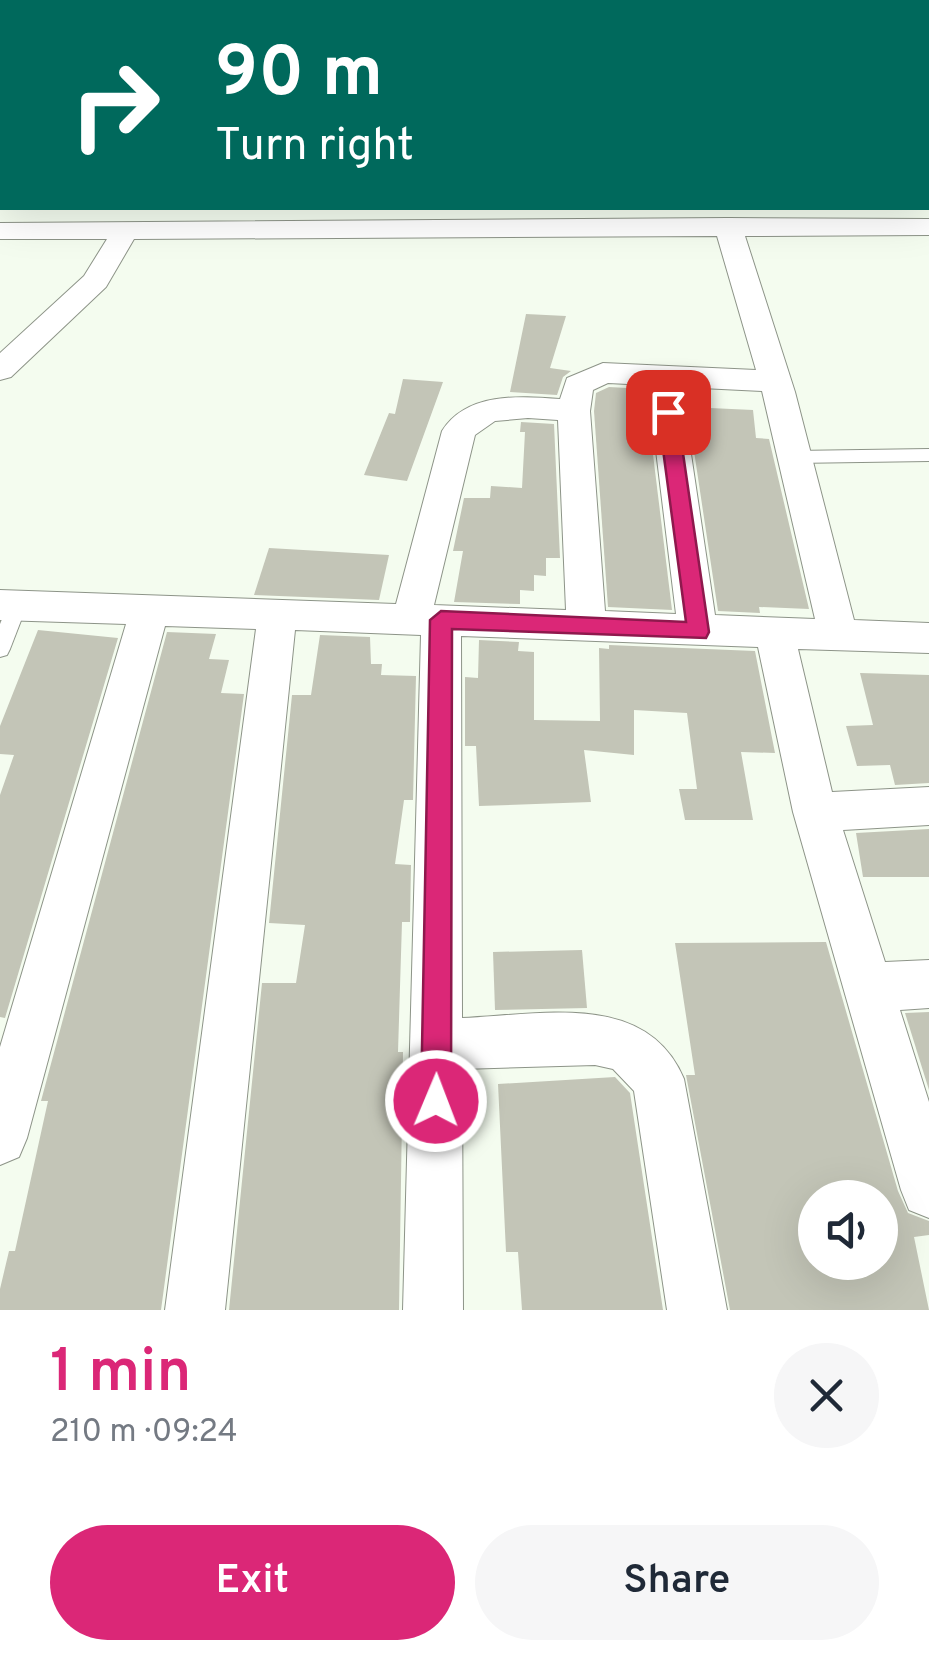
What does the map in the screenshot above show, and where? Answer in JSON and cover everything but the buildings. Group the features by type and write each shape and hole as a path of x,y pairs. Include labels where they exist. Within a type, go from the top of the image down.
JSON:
{"street":[{"path":"0,230 728,226 920,220"},
{"path":"728,226 775,382 838,635"},
{"path":"0,370 96,281 126,231"},
{"path":"586,626 574,411 578,385 592,376 663,375 775,382"},
{"path":"663,375 698,632"},
{"path":"433,1310 436,1044 426,619 454,442 465,423 478,412 491,409 574,411"},
{"path":"8,605 929,638"},
{"path":"0,1138 150,609"},
{"path":"195,1310 278,612"},
{"path":"775,634 815,812 929,1190"},
{"path":"815,812 929,806"},
{"path":"866,988 929,984"},
{"path":"436,1044 595,1039 628,1047 658,1079 697,1310"}],"lane":[{"path":"794,457 929,454"},
{"path":"0,649 8,605"}],"route":[{"path":"436,1101 441,620 698,632 668,412"}]}
